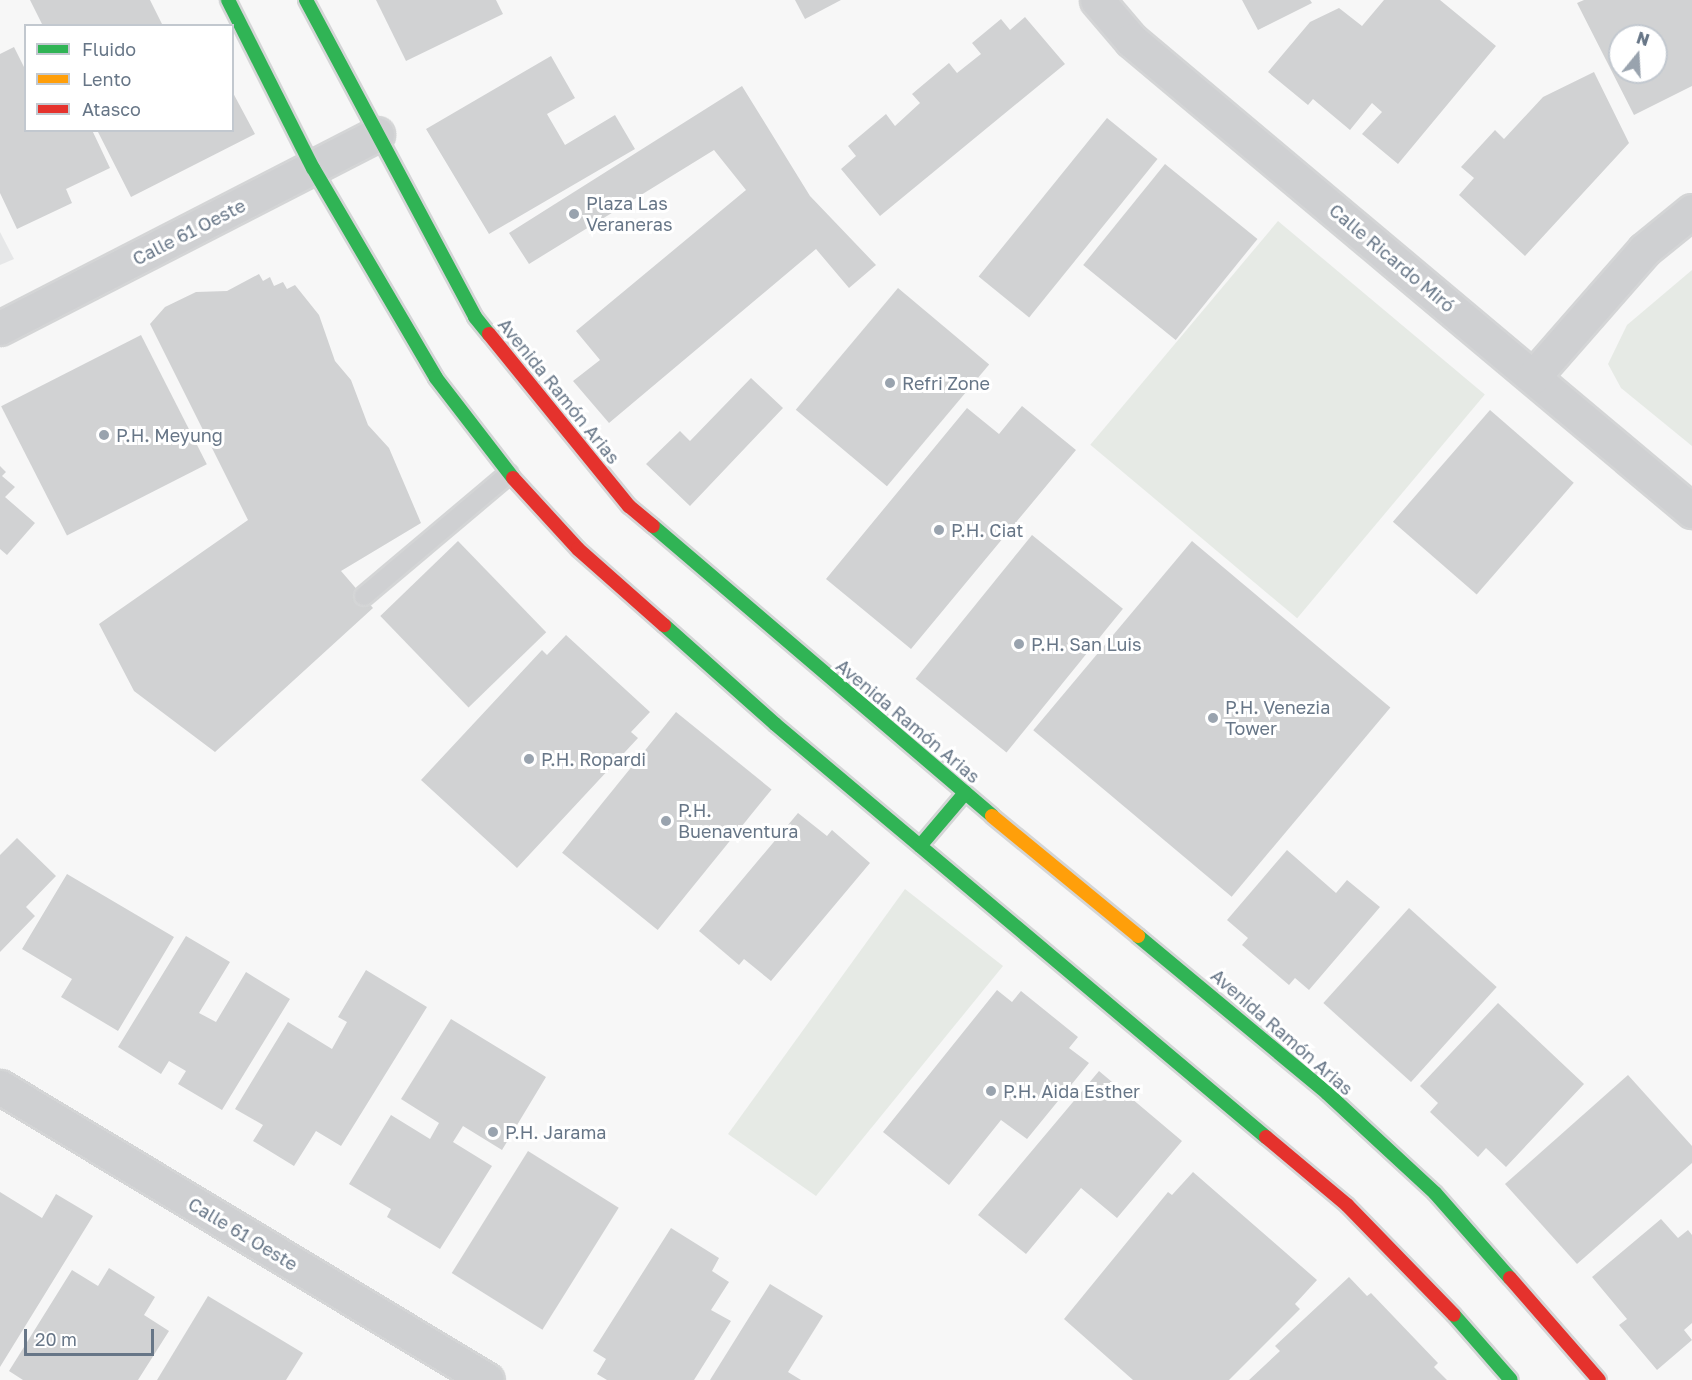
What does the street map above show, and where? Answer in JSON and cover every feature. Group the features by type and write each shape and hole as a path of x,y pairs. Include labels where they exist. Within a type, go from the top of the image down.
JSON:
{"main road":[{"path":"228,0 313,168 436,378 509,474 578,549 920,846 1347,1205 1480,1341 1511,1380"},
{"name":"Avenida Ramón Arias","path":"306,0 475,317 628,506 965,793 1327,1093 1435,1194 1599,1380"},
{"path":"920,846 965,793"}],"street":[{"name":"Calle Ricardo Miró","path":"1097,0 1131,40 1692,511"},
{"name":"Calle 61 Oeste","path":"0,328 377,134"},
{"path":"1533,377 1644,250 1692,211"},
{"name":"Calle 61 Oeste","path":"0,1087 487,1380"}],"lane":[{"path":"364,596 509,474"}],"shaded area":[{"path":"1278,221 1485,395 1297,618 1090,445"},
{"path":"0,232 14,259 0,265"},
{"path":"1692,270 1692,446 1621,388 1608,364 1627,325"},
{"path":"905,889 1003,966 816,1196 728,1134"}],"building":[{"path":"30,0 150,0 162,24 42,24"},
{"path":"376,0 496,0 503,14 406,61"},
{"path":"795,0 841,0 805,19"},
{"path":"1242,0 1310,0 1312,3 1258,30"},
{"path":"1384,0 1440,0 1496,46 1398,164 1362,134 1382,112 1372,103 1350,130 1313,99 1308,105 1268,72 1310,22 1339,8 1362,26"},
{"path":"1584,0 1692,0 1692,86 1634,115 1618,84 1668,84 1668,24 1608,24 1608,64 1577,3"},
{"path":"1025,17 1065,64 880,216 841,169 856,156 848,146 886,114 895,126 920,103 912,94 949,63 957,73 981,54 972,43 1001,19 1010,30"},
{"path":"14,47 24,67 24,132 93,132 110,168 66,189 72,203 17,229 0,193 0,54"},
{"path":"551,56 575,98 547,114 565,145 615,115 635,149 489,234 426,129"},
{"path":"1594,72 1629,143 1525,256 1459,195 1474,178 1461,167 1495,130 1504,139 1543,97"},
{"path":"742,86 810,196 876,265 849,288 816,249 609,423 573,381 600,360 576,331 746,190 714,150 529,264 509,233"},
{"path":"234,95 255,134 131,197 98,132 234,132"},
{"path":"1107,118 1158,159 1029,317 979,277"},
{"path":"1165,164 1257,239 1176,340 1083,265"},
{"path":"259,274 263,281 270,277 274,286 283,282 287,289 295,285 319,315 335,361 351,380 368,425 389,448 421,523 341,571 373,608 215,752 134,691 99,624 248,520 150,324 165,307 196,292 227,291"},
{"name":"Refri Zone","path":"898,288 989,364 887,486 796,410"},
{"name":"P.H. Meyung","path":"141,335 207,464 67,535 1,406"},
{"path":"751,378 783,408 690,506 646,464 680,431 690,441"},
{"name":"P.H. Ciat","path":"1022,406 1076,450 911,649 826,579 967,408 999,434"},
{"path":"1490,410 1574,483 1477,595 1393,522"},
{"path":"0,466 6,472 2,476 15,487 5,497 35,523 7,555 0,549"},
{"name":"P.H. San Luis","path":"1032,535 1123,609 1007,752 916,679"},
{"path":"458,541 546,632 469,707 380,616"},
{"name":"P.H. Venezia Tower","path":"1192,541 1390,707 1232,897 1033,730"},
{"name":"P.H. Ropardi","path":"566,635 650,712 631,732 638,738 517,868 421,780 542,650 547,655"},
{"name":"P.H. Buenaventura","path":"676,712 772,789 658,930 562,853"},
{"path":"798,813 827,836 832,830 870,863 771,981 744,959 739,965 699,931"},
{"path":"17,838 56,876 26,907 35,916 0,952 0,855"},
{"path":"1287,850 1336,893 1347,880 1380,907 1309,990 1295,978 1289,985 1242,945 1248,938 1227,920"},
{"path":"67,874 174,937 118,1031 61,997 72,979 22,949"},
{"path":"1409,908 1497,987 1411,1082 1323,1003"},
{"path":"186,936 230,962 199,1013 216,1022 246,972 290,999 222,1110 178,1084 186,1071 169,1061 161,1074 118,1047"},
{"path":"366,970 427,1007 341,1146 316,1131 294,1166 253,1141 263,1125 235,1109 288,1022 332,1049 347,1022 338,1017"},
{"name":"P.H. Aida Esther","path":"997,990 1012,1002 1021,991 1078,1037 1069,1048 1089,1063 1027,1139 1001,1120 949,1185 883,1132"},
{"path":"1498,1003 1584,1084 1506,1167 1486,1148 1478,1157 1430,1112 1438,1103 1420,1086"},
{"name":"P.H. Jarama","path":"451,1019 546,1077 502,1150 463,1126 453,1142 492,1166 440,1249 387,1217 391,1209 349,1184 391,1115 430,1139 439,1123 401,1099"},
{"path":"1099,1071 1182,1141 1117,1218 1081,1188 1026,1254 978,1215"},
{"path":"1628,1075 1692,1146 1692,1163 1577,1264 1505,1184"},
{"path":"528,1151 619,1208 542,1330 452,1273"},
{"path":"1193,1172 1317,1280 1295,1304 1300,1309 1229,1380 1133,1380 1064,1319 1168,1192 1172,1195"},
{"path":"0,1192 42,1218 56,1194 93,1216 0,1367"},
{"path":"1661,1219 1678,1238 1688,1230 1692,1235 1692,1323 1684,1330 1692,1340 1657,1370 1619,1325 1627,1319 1592,1277"},
{"path":"671,1228 719,1258 712,1271 729,1282 711,1310 731,1321 694,1380 607,1380 597,1374 606,1359 593,1351"},
{"path":"109,1268 155,1297 144,1315 169,1331 138,1380 23,1380 9,1371 72,1270 98,1286"},
{"path":"1349,1277 1367,1296 1371,1293 1438,1363 1434,1367 1447,1380 1249,1380 1280,1351 1275,1346"},
{"path":"770,1284 823,1316 788,1372 801,1380 710,1380"},
{"path":"208,1296 303,1353 286,1380 157,1380"}],"traffic: fast":[{"path":"228,0 313,168 436,378 513,478"},
{"path":"306,0 475,317 489,334"},
{"path":"653,526 992,816"},
{"path":"664,625 775,724 1266,1137"},
{"path":"920,846 965,793"},
{"path":"1138,936 1327,1093 1435,1193 1510,1278"},
{"path":"1454,1315 1511,1380"}],"traffic: slow":[{"path":"992,816 1138,936"}],"traffic: jam":[{"path":"489,334 629,506 653,526"},
{"path":"513,478 578,549 664,625"},
{"path":"1266,1137 1347,1205 1454,1315"},
{"path":"1510,1278 1599,1380"}],"place":[{"name":"Plaza Las Veraneras","path":"574,214"},
{"name":"Refri Zone","path":"890,383"},
{"name":"P.H. Meyung","path":"104,435"},
{"name":"P.H. Ciat","path":"939,530"},
{"name":"P.H. San Luis","path":"1019,644"},
{"name":"P.H. Venezia Tower","path":"1213,718"},
{"name":"P.H. Ropardi","path":"529,759"},
{"name":"P.H. Buenaventura","path":"666,821"},
{"name":"P.H. Aida Esther","path":"991,1091"},
{"name":"P.H. Jarama","path":"493,1132"}]}
